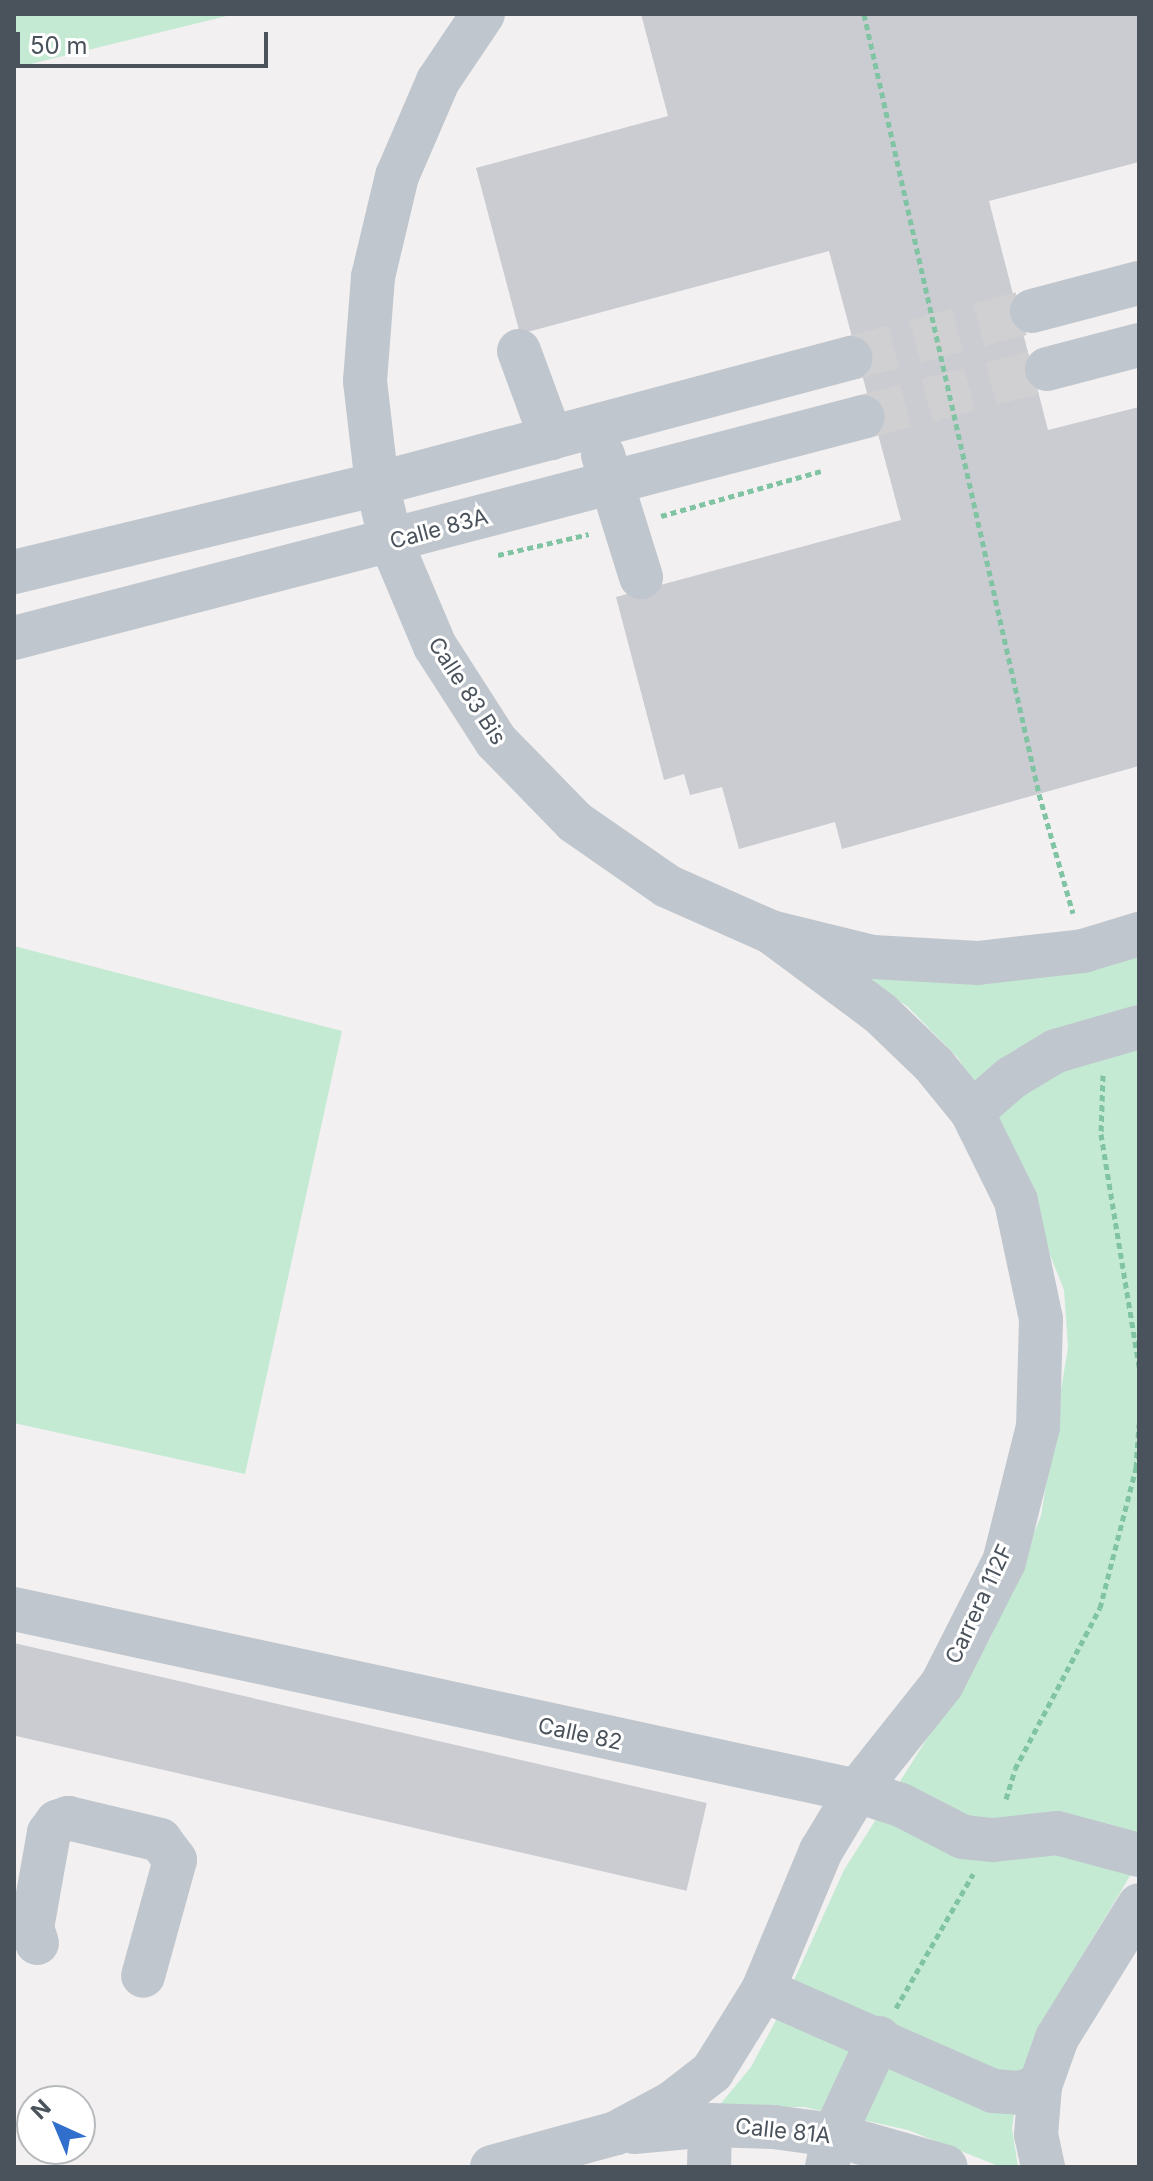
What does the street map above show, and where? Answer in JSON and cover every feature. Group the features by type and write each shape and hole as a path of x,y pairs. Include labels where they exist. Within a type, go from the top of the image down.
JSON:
{"street":[{"name":"Calle 83 Bis","path":"483,14 438,81 397,176 373,277 365,381 377,484 391,542 435,646 496,741 575,822 667,886 771,932 873,957 978,963 1083,951 1139,934"},
{"path":"1139,283 1035,310 1050,368 1139,345"},
{"path":"519,351 551,438"},
{"name":"Calle 83A","path":"14,638 861,418 848,359 595,426"},
{"path":"14,572 377,484 595,426 641,577"},
{"name":"Carrera 112F","path":"492,2167 616,2133 672,2103 712,2072 742,2032 763,1990 821,1851 857,1791 942,1684 1004,1562 1038,1427 1041,1319 1016,1201 972,1112 934,1065 880,1013 771,932"},
{"path":"972,1112 1011,1078 1056,1051 1122,1030"},
{"name":"Calle 82","path":"14,1609 685,1758 857,1791 901,1805 963,1837 993,1840 1057,1833 1139,1855"},
{"path":"37,1943 32,1928 49,1833 57,1822 68,1818 160,1840 175,1860 143,1976"},
{"path":"1043,2167 1036,2135 1040,2086 1057,2038 1139,1905"},
{"path":"763,1990 879,2038 993,2091 1020,2093 1040,2086"},
{"path":"831,2151 879,2038"},
{"name":"Calle 81A","path":"616,2133 710,2146 831,2151 946,2167"}],"path":[{"path":"864,14 1039,794 1083,951"},
{"path":"1122,1030 1101,1134 1139,1367"},
{"path":"879,2038 993,1840 1015,1769 1100,1608 1136,1468 1139,1424"}],"green space":[{"path":"14,14 235,14 14,68"},
{"path":"14,946 342,1031 245,1474 14,1423"},
{"path":"1139,956 1139,1861 1040,2026 1019,2082 1012,2128 1018,2167 1001,2167 908,2130 804,2107 718,2107 751,2067 775,2022 844,1870 990,1639 1041,1516 1068,1347 1064,1290 998,1124 958,1058 907,1006 843,966"}],"building":[{"path":"641,14 1139,14 1139,162 989,201 1048,430 1139,407 1139,766 842,849 835,822 739,849 722,787 690,795 684,774 664,780 616,597 901,520 829,251 520,334 476,168 668,116"},
{"path":"14,1643 707,1803 687,1891 14,1735"}],"tunnel":[{"path":"851,358 1032,311"},
{"path":"863,417 1047,369"}]}
